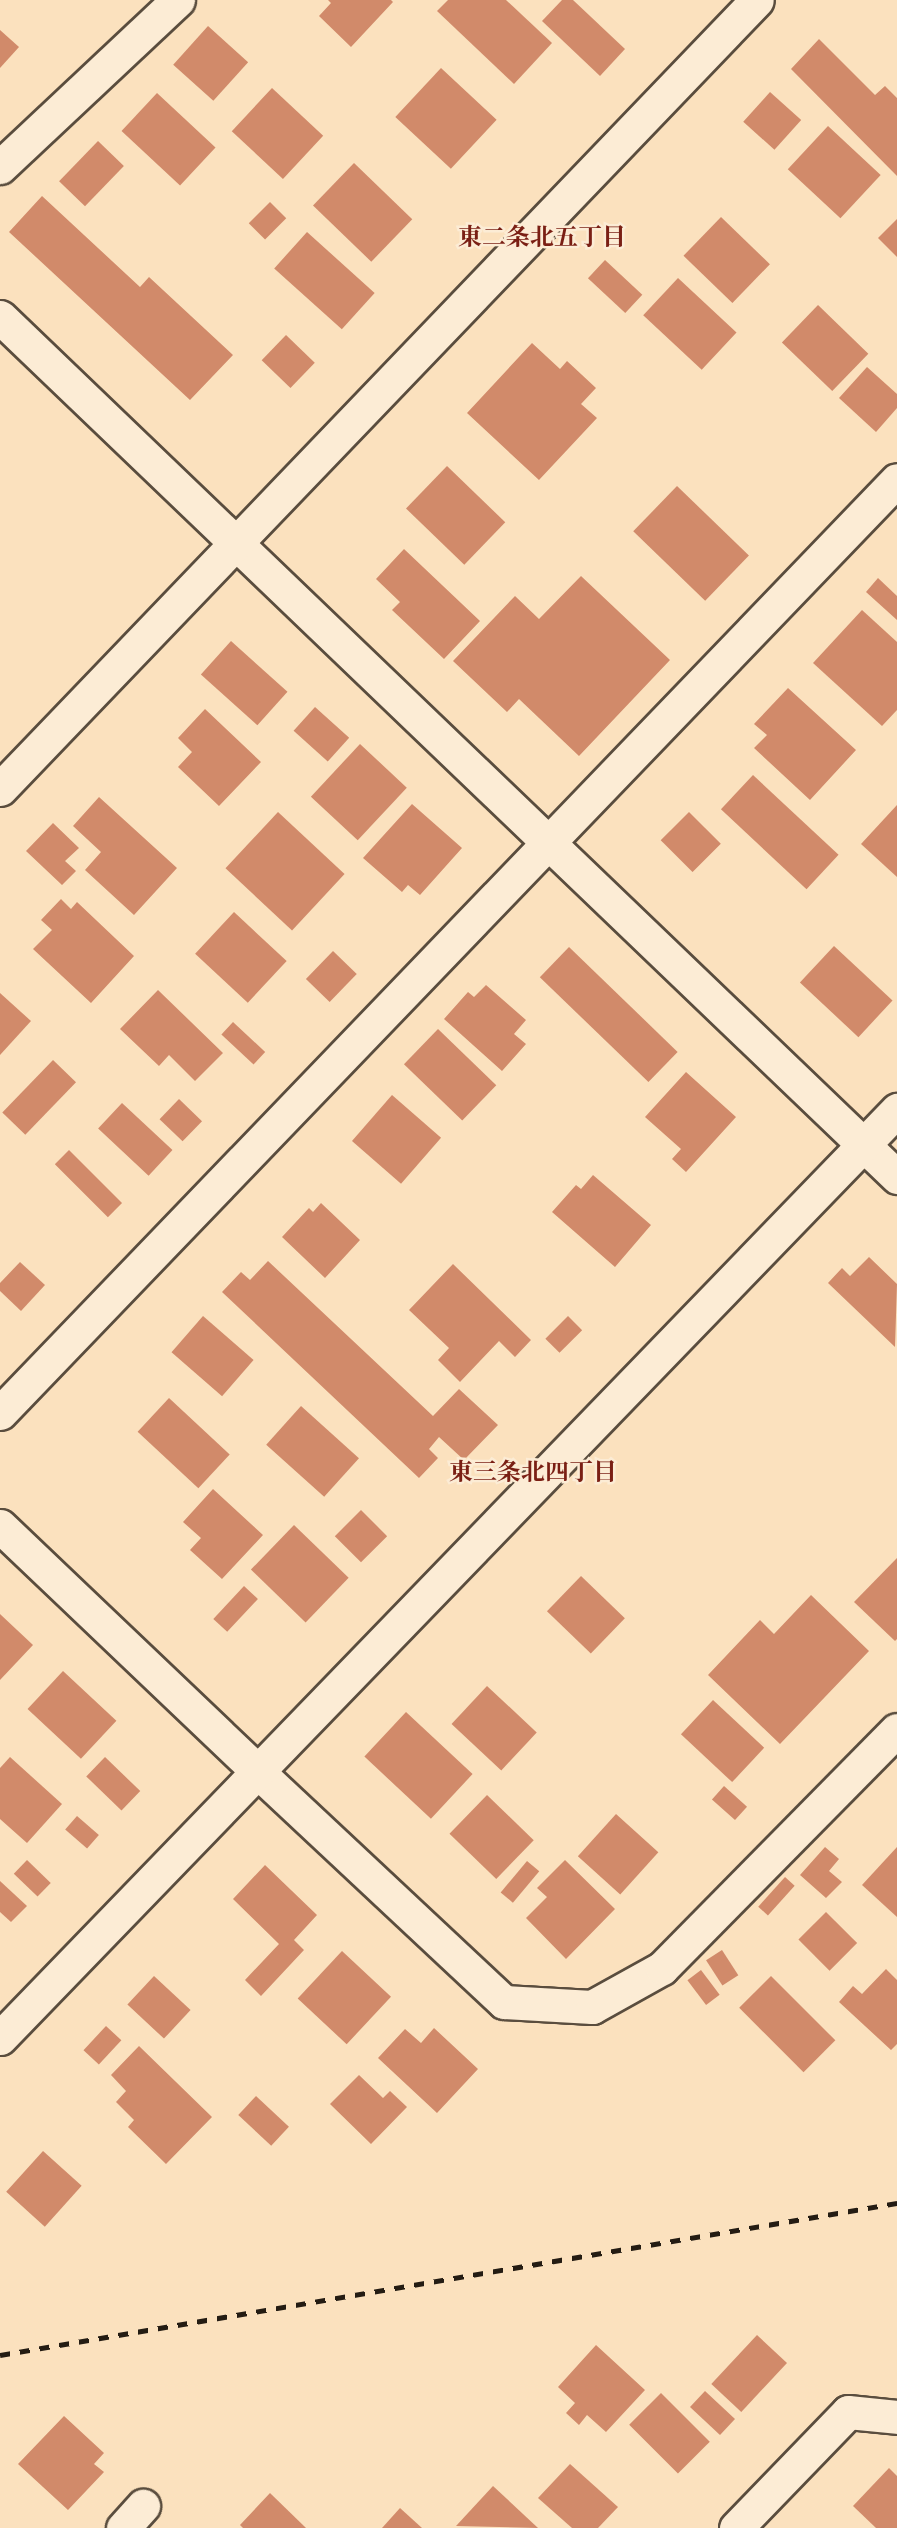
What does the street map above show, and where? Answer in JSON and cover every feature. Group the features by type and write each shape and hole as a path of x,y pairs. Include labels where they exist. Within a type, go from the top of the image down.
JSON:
{"street":[{"path":"0,167 178,0"},
{"path":"0,789 757,0"},
{"path":"0,317 551,841 897,1177"},
{"path":"0,1413 897,480"},
{"path":"0,2038 897,1110"},
{"path":"0,1526 504,2002 592,2007 662,1968 897,1730"},
{"path":"736,2528 848,2412 897,2417"}],"building":[{"path":"328,0 391,0 393,2 351,47 319,16 331,3"},
{"path":"448,0 506,0 552,43 514,84 437,11"},
{"path":"562,0 573,0 625,49 600,76 542,21"},
{"path":"208,26 248,62 213,101 173,65"},
{"path":"0,30 19,47 0,68"},
{"path":"819,39 875,95 885,86 897,98 897,176 791,69"},
{"path":"441,68 497,120 451,169 395,117"},
{"path":"272,88 323,136 283,179 232,131"},
{"path":"770,92 801,120 774,150 743,122"},
{"path":"157,93 216,148 180,186 122,131"},
{"path":"828,126 881,175 840,218 788,169"},
{"path":"98,141 124,166 85,206 59,181"},
{"path":"354,163 412,219 371,262 313,205"},
{"path":"42,196 140,287 149,277 233,355 190,400 9,232"},
{"path":"270,202 286,218 265,239 249,223"},
{"path":"721,217 770,264 732,303 683,256"},
{"path":"897,219 897,257 878,238"},
{"path":"307,232 375,293 342,329 274,268"},
{"path":"605,260 642,295 625,313 588,278"},
{"path":"678,278 737,333 702,370 643,315"},
{"path":"818,305 868,354 832,391 782,342"},
{"path":"286,335 315,363 290,388 262,360"},
{"path":"532,343 560,369 567,361 596,388 581,404 597,418 539,480 467,413"},
{"path":"867,367 897,394 897,408 876,432 839,398"},
{"path":"447,466 505,522 464,565 406,508"},
{"path":"677,486 749,555 705,601 633,531"},
{"path":"404,549 480,621 444,659 392,610 400,602 376,579"},
{"path":"581,576 670,660 579,756 519,699 507,712 453,661 515,596 539,619"},
{"path":"878,578 897,596 897,620 866,592"},
{"path":"862,610 897,642 897,710 882,726 813,663"},
{"path":"231,641 287,692 257,725 201,674"},
{"path":"788,688 856,750 810,800 754,748 767,735 754,724"},
{"path":"315,707 349,738 328,762 294,731"},
{"path":"205,709 261,762 219,806 178,767 192,752 178,738"},
{"path":"360,744 407,788 358,840 311,797"},
{"path":"753,775 839,855 807,889 721,809"},
{"path":"99,797 177,868 134,915 85,870 101,852 73,826"},
{"path":"412,804 462,848 420,895 408,885 402,892 363,858"},
{"path":"897,805 897,877 861,844"},
{"path":"278,812 345,874 292,930 225,868"},
{"path":"689,812 721,844 693,872 661,840"},
{"path":"53,823 79,848 65,861 76,871 62,885 26,851"},
{"path":"61,899 71,909 77,902 134,956 91,1003 33,949 52,930 41,920"},
{"path":"234,912 287,961 248,1003 195,954"},
{"path":"834,946 893,1001 858,1037 800,983"},
{"path":"569,947 678,1052 648,1082 540,977"},
{"path":"333,951 357,974 330,1002 306,979"},
{"path":"486,985 526,1020 514,1034 526,1044 502,1071 444,1019 468,992 474,997"},
{"path":"158,990 223,1053 195,1081 169,1055 159,1066 120,1029"},
{"path":"0,993 31,1021 0,1055"},
{"path":"233,1022 265,1052 254,1064 221,1034"},
{"path":"438,1029 496,1085 462,1121 404,1064"},
{"path":"53,1060 76,1082 25,1135 2,1113"},
{"path":"686,1072 736,1117 686,1172 672,1159 681,1149 645,1117"},
{"path":"392,1095 441,1138 401,1184 352,1141"},
{"path":"179,1099 202,1121 183,1141 160,1119"},
{"path":"122,1103 172,1150 149,1176 98,1129"},
{"path":"69,1150 122,1203 108,1217 55,1164"},
{"path":"593,1175 651,1225 615,1267 552,1212 576,1185 581,1189"},
{"path":"321,1203 360,1240 325,1278 282,1237 309,1208 313,1212"},
{"path":"869,1257 897,1284 895,1347 828,1283 842,1268 850,1276"},
{"path":"268,1261 433,1416 459,1389 498,1425 464,1460 439,1437 429,1449 438,1458 419,1478 222,1292 241,1272 250,1280"},
{"path":"20,1262 45,1285 21,1311 0,1291 0,1283"},
{"path":"453,1264 531,1340 515,1357 499,1341 460,1382 438,1360 449,1348 409,1310"},
{"path":"203,1316 254,1360 222,1396 172,1352"},
{"path":"568,1316 582,1330 560,1353 545,1339"},
{"path":"169,1398 230,1455 198,1488 138,1432"},
{"path":"301,1406 359,1458 324,1497 266,1445"},
{"path":"213,1489 263,1535 222,1579 190,1550 201,1538 183,1522"},
{"path":"361,1510 387,1536 361,1562 335,1536"},
{"path":"294,1525 349,1578 306,1622 251,1570"},
{"path":"897,1558 897,1639 895,1641 854,1602"},
{"path":"581,1576 625,1618 591,1654 547,1611"},
{"path":"244,1586 258,1599 227,1632 213,1619"},
{"path":"811,1595 869,1651 780,1744 708,1675 760,1620 774,1634"},
{"path":"0,1614 33,1645 0,1680"},
{"path":"63,1671 116,1721 81,1759 28,1709"},
{"path":"487,1686 537,1732 501,1770 452,1724"},
{"path":"713,1700 764,1748 732,1782 681,1734"},
{"path":"406,1712 473,1774 431,1819 364,1757"},
{"path":"10,1757 62,1804 27,1843 0,1819 0,1768"},
{"path":"105,1757 140,1791 121,1810 86,1776"},
{"path":"724,1786 747,1807 735,1820 712,1799"},
{"path":"487,1795 534,1840 496,1879 449,1834"},
{"path":"616,1814 658,1852 620,1894 578,1856"},
{"path":"77,1816 99,1835 87,1849 65,1830"},
{"path":"825,1847 839,1859 829,1871 842,1882 826,1898 800,1875"},
{"path":"897,1847 897,1917 862,1885"},
{"path":"27,1860 51,1883 38,1897 14,1874"},
{"path":"565,1860 615,1909 566,1959 526,1918 547,1897 537,1888"},
{"path":"527,1861 539,1871 513,1903 501,1892"},
{"path":"265,1865 317,1915 294,1940 304,1950 261,1996 245,1980 279,1944 233,1899"},
{"path":"785,1877 795,1886 768,1915 758,1907"},
{"path":"0,1881 27,1906 11,1922 0,1912"},
{"path":"826,1912 857,1943 830,1971 798,1940"},
{"path":"722,1950 738,1975 722,1986 706,1960"},
{"path":"342,1951 391,1997 347,2044 298,1999"},
{"path":"886,1969 897,1980 897,2044 891,2050 839,2002 853,1986 862,1994"},
{"path":"701,1970 720,1995 706,2005 687,1980"},
{"path":"154,1976 191,2010 164,2039 127,2005"},
{"path":"771,1976 835,2040 804,2072 739,2008"},
{"path":"106,2026 121,2040 99,2064 83,2050"},
{"path":"434,2028 478,2069 437,2113 378,2058 405,2029 421,2043"},
{"path":"139,2046 212,2117 166,2164 128,2127 134,2120 116,2102 126,2091 111,2075"},
{"path":"359,2075 383,2098 390,2091 407,2107 371,2144 330,2104"},
{"path":"256,2096 289,2127 271,2146 238,2115"},
{"path":"43,2151 82,2186 45,2227 6,2192"},
{"path":"757,2335 787,2363 741,2412 711,2384"},
{"path":"596,2345 645,2390 606,2432 587,2415 579,2425 566,2413 575,2403 558,2387"},
{"path":"705,2391 735,2419 720,2435 690,2407"},
{"path":"661,2393 710,2442 678,2474 629,2425"},
{"path":"64,2416 104,2453 94,2464 104,2472 68,2510 18,2464"},
{"path":"570,2464 618,2507 598,2528 572,2528 538,2498"},
{"path":"889,2468 897,2476 897,2528 876,2528 853,2506"},
{"path":"493,2486 538,2528 456,2526"},
{"path":"270,2493 306,2528 243,2528 240,2525"},
{"path":"400,2508 422,2528 382,2528"}],"railway":[{"path":"0,2355 897,2203"}],"district":[{"name":"東二条北五丁目","path":"542,237"},
{"name":"東三条北四丁目","path":"533,1472"}]}
